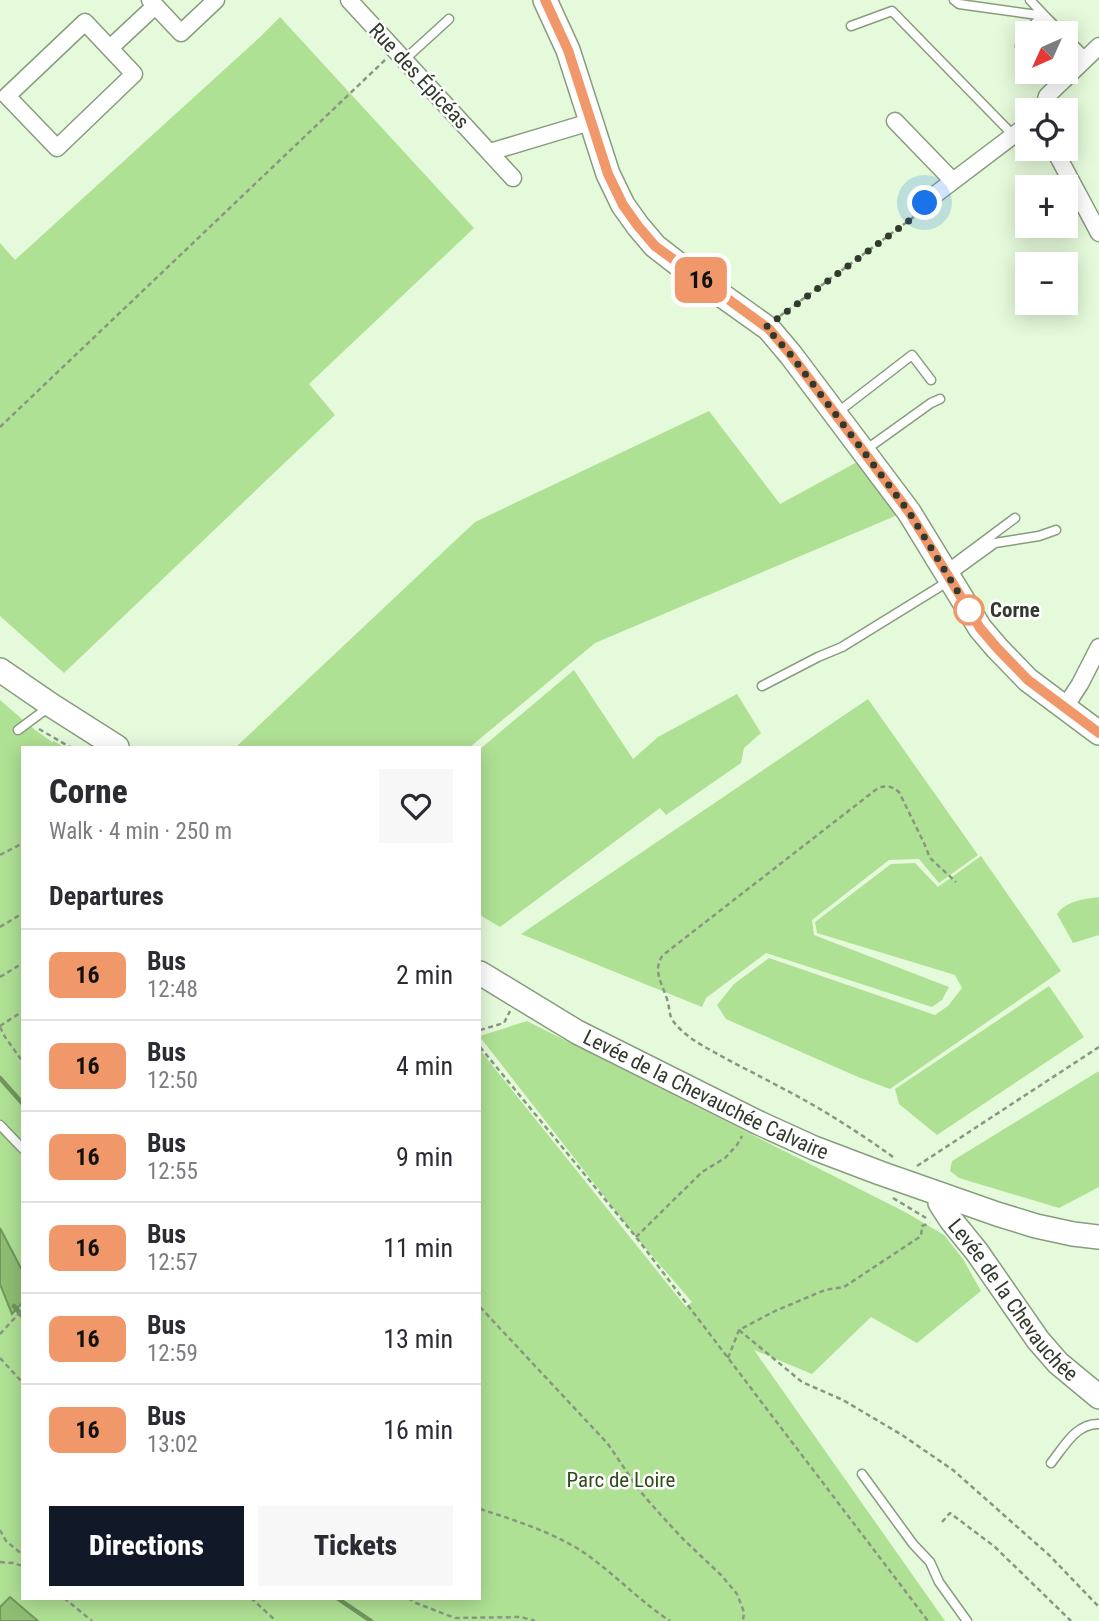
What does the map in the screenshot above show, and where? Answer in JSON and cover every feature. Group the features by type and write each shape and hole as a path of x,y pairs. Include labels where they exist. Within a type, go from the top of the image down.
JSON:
{"street":[{"path":"110,48 153,3 181,33 216,0"},
{"name":"Rue des Épicéas","path":"349,0 513,178"},
{"path":"545,0 568,50 608,174 623,205 638,226 655,246 766,327 791,355 909,512 980,628 1028,680 1099,733"},
{"path":"85,22 110,48 134,74 57,148 7,96 85,22"},
{"path":"1047,98 1099,46"},
{"path":"895,121 953,181"},
{"path":"490,152 590,122"},
{"path":"925,203 1014,136"},
{"path":"1060,161 1099,233"},
{"path":"1065,707 1099,647"},
{"path":"0,670 115,746"},
{"name":"Levée de la Chevauchée Calvaire","path":"481,974 577,1031 759,1123 825,1152 1036,1226 1099,1237"},
{"name":"Levée de la Chevauchée","path":"942,1195 940,1203 951,1220 977,1252 1038,1340 1058,1363 1099,1397"}],"lane":[{"path":"954,0 959,4 1045,16"},
{"path":"1030,0 1050,21"},
{"path":"851,26 892,11 1014,136"},
{"path":"1038,21 1045,16"},
{"path":"399,55 449,19"},
{"path":"1078,49 1087,58"},
{"path":"836,414 912,355 931,380"},
{"path":"864,451 931,402 940,399"},
{"path":"949,575 1015,518"},
{"path":"762,686 842,647 995,543 1039,536 1056,530"},
{"path":"18,730 51,705"},
{"path":"0,1125 21,1147"},
{"path":"1051,1463 1081,1427 1099,1424"},
{"path":"862,1474 913,1544 930,1562 939,1582 967,1621"}],"path":[{"path":"0,427 399,55"},
{"path":"766,327 922,211 925,203"},
{"path":"28,722 68,746"},
{"path":"892,1157 810,1103 691,1039 670,1017 657,968 663,955 878,788 886,785 899,792 930,858 956,882"},
{"path":"0,855 21,844"},
{"path":"0,927 21,914"},
{"path":"0,978 21,964"},
{"path":"481,1030 504,1023 512,1008"},
{"path":"21,1012 0,1026 21,1059"},
{"path":"915,1168 1099,1047"},
{"path":"481,1048 636,1237 928,1621"},
{"path":"636,1237 702,1172 725,1158 737,1145 745,1129"},
{"path":"728,1358 739,1330 825,1290 844,1287 921,1236 922,1226 933,1221"},
{"path":"481,1308 608,1444 639,1490 660,1514 721,1574 737,1594 744,1612 743,1621"},
{"path":"0,1334 21,1311"},
{"path":"739,1330 802,1382 843,1400 902,1435 953,1470 1049,1555 1099,1606"},
{"path":"0,1358 21,1380"},
{"path":"481,1509 520,1521 581,1551 670,1621"},
{"path":"942,1522 950,1513 995,1547 1069,1620"},
{"path":"0,1530 6,1541 21,1553"},
{"path":"0,1562 21,1565"},
{"path":"66,1600 92,1621"},
{"path":"253,1600 276,1621"},
{"path":"411,1600 455,1618 521,1617 535,1621"}],"green space":[{"path":"280,17 474,228 309,384 335,415 64,673 0,616 0,243 15,260"},
{"path":"709,411 780,504 859,461 900,514 595,643 471,746 237,746 475,522"},
{"path":"574,670 633,759 658,737 737,694 761,733 744,748 741,763 666,815 660,808 500,927 481,916 481,748"},
{"path":"868,699 978,855 939,883 919,859 889,860 812,920 814,935 949,987 942,1000 932,1007 766,953 706,998 702,1007 521,934"},
{"name":"Parc de Loire","path":"0,700 30,726 62,746 21,746 21,1600 481,1600 481,1051 686,1307 692,1302 636,1237 481,1036 527,1021 907,1213 944,1235 963,1259 981,1291 917,1343 871,1317 812,1374 754,1350 945,1621 0,1621"},
{"path":"981,856 1061,971 890,1089 726,1019 717,1005 734,984 769,958 935,1015 948,1006 962,988 955,975 817,933 815,922 891,864 915,863 938,887"},
{"path":"1099,897 1099,935 1073,943 1057,914 1070,903"},
{"path":"1049,986 1084,1037 937,1135 899,1104 895,1089"},
{"path":"1099,1071 1099,1187 1059,1208 959,1178 950,1171 952,1161"}],"shaded area":[{"path":"0,1228 21,1268 21,1304 12,1314 0,1284"},
{"path":"10,1597 38,1621 0,1621 0,1607"}],"waterway":[{"path":"0,1078 21,1102"},
{"path":"14,1306 21,1315"},
{"path":"340,1600 371,1621"}],"bus line":[{"name":"16","path":"545,0 568,50 608,174 623,205 638,226 655,246 769,329 909,512 980,628 1028,680 1099,733"}],"place":[{"name":"Corne","path":"969,610"}],"route":[{"path":"925,203 922,211 766,327 791,355 879,470 909,512 969,610"}]}
